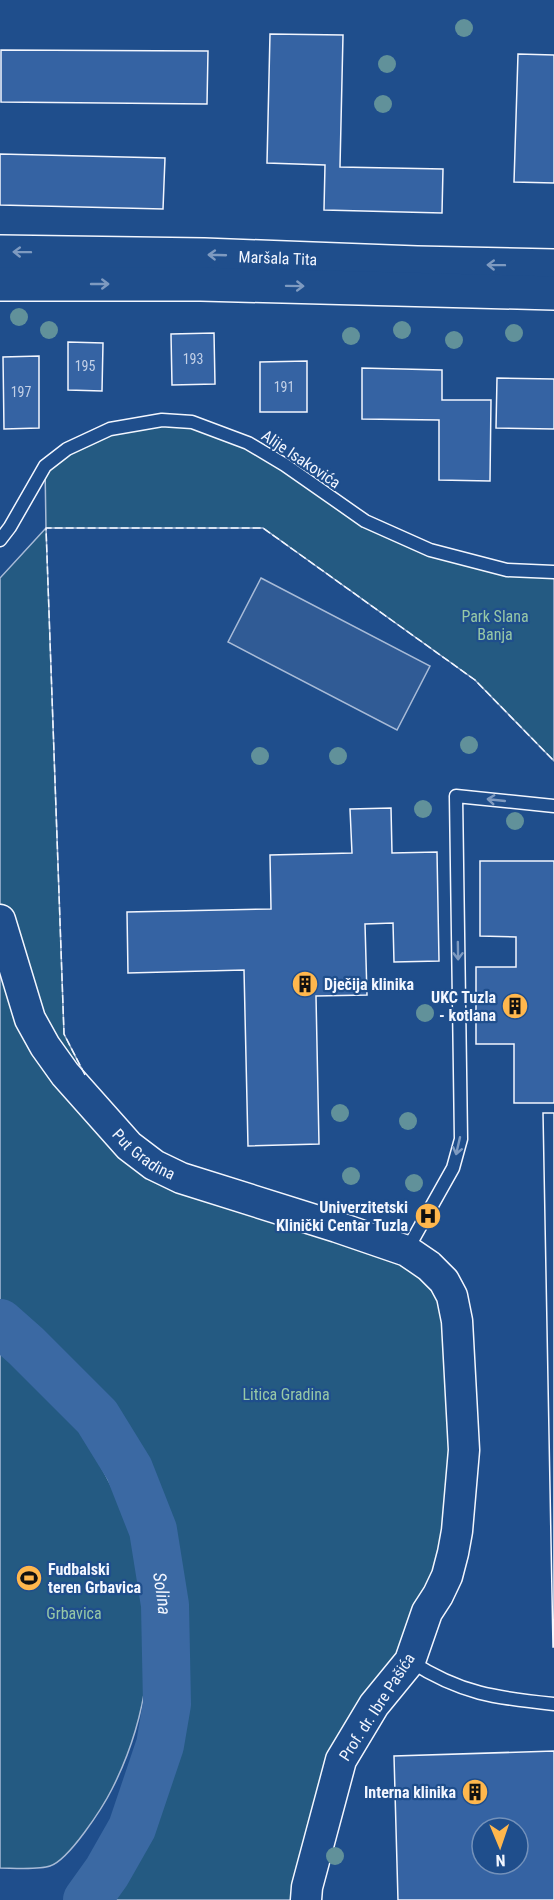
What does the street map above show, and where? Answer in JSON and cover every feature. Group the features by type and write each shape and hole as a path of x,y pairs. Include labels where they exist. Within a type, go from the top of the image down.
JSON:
{"main road":[{"name":"Maršala Tita","path":"0,252 204,255 554,266"},
{"name":"Maršala Tita","path":"0,284 201,284 554,293"}],"street":[{"name":"Put Gradina","path":"0,920 30,1019 45,1046 65,1074 129,1146 154,1165 181,1178 407,1251"},
{"name":"Prof. dr. Ibre Pašića","path":"306,1900 306,1887 341,1760 374,1705 410,1661 427,1612 447,1576 457,1531 464,1450 457,1321 452,1296 444,1281 429,1266 407,1251"}],"lane":[{"name":"Alije Isakovića","path":"0,540 45,466 67,449 110,429 162,420 192,422 248,443 285,465 365,521 430,550 507,570 554,572"},
{"path":"407,1251 453,1168 461,1139 456,796 554,806"},
{"path":"410,1661 434,1677 469,1691 500,1699 554,1704"}],"green space":[{"name":"Park Slana Banja","path":"192,422 248,443 330,498 430,550 507,570 554,572 554,761 475,680 263,528 46,528 45,466 110,429"},
{"name":"Litica Gradina","path":"46,528 64,1034 111,1126 129,1146 444,1281 457,1531 374,1705 306,1900 87,1900 108,1872 132,1828 160,1745 167,1704 165,1605 153,1530 129,1469 97,1417 0,1323 0,578"},
{"name":"Grbavica","path":"0,1344 71,1420 95,1454 131,1529 142,1563 147,1592 149,1650 146,1679 134,1735 124,1763 108,1797 76,1844 58,1862 40,1868 0,1868"}],"shaded area":[{"path":"261,578 430,666 397,730 228,642"}],"building":[{"path":"270,34 343,35 340,167 443,169 442,213 324,210 325,165 267,163"},
{"path":"1,50 208,51 207,104 1,102"},
{"path":"518,54 554,55 554,183 514,182"},
{"path":"0,154 165,158 163,209 0,205"},
{"path":"214,333 215,384 172,385 171,334"},
{"path":"68,342 103,343 102,391 68,390"},
{"path":"39,356 39,428 4,429 3,357"},
{"path":"307,361 307,412 260,412 260,362"},
{"path":"362,368 442,370 442,400 491,400 490,481 439,480 439,420 362,419"},
{"path":"497,378 554,379 554,429 496,428"},
{"name":"Dječija klinika","path":"391,808 392,853 437,852 439,961 394,962 393,923 365,924 367,995 316,996 319,1144 248,1146 244,970 128,973 127,912 271,909 270,855 352,853 350,809"},
{"name":"UKC Tuzla - kotlana","path":"480,861 554,861 554,1103 514,1103 514,1044 476,1044 476,967 516,967 516,937 480,936"},
{"path":"543,1113 554,1113 554,1647 553,1647"},
{"path":"543,1113 554,1113 554,1647 553,1647"},
{"name":"Interna klinika","path":"554,1751 554,1900 398,1900 394,1756"}],"waterway":[{"name":"Solina","path":"0,1323 97,1417 129,1469 153,1530 165,1605 167,1704 160,1745 132,1828 107,1872 87,1900"}],"fence":[{"path":"85,1075 64,1034 46,528 263,528 475,680 554,761"}],"place":[{"name":"Dječija klinika","path":"305,984"},
{"name":"UKC Tuzla - kotlana","path":"515,1006"},
{"name":"Univerzitetski Klinički Centar Tuzla","path":"428,1216"},
{"name":"Fudbalski teren Grbavica","path":"29,1578"},
{"name":"Interna klinika","path":"475,1792"}]}
